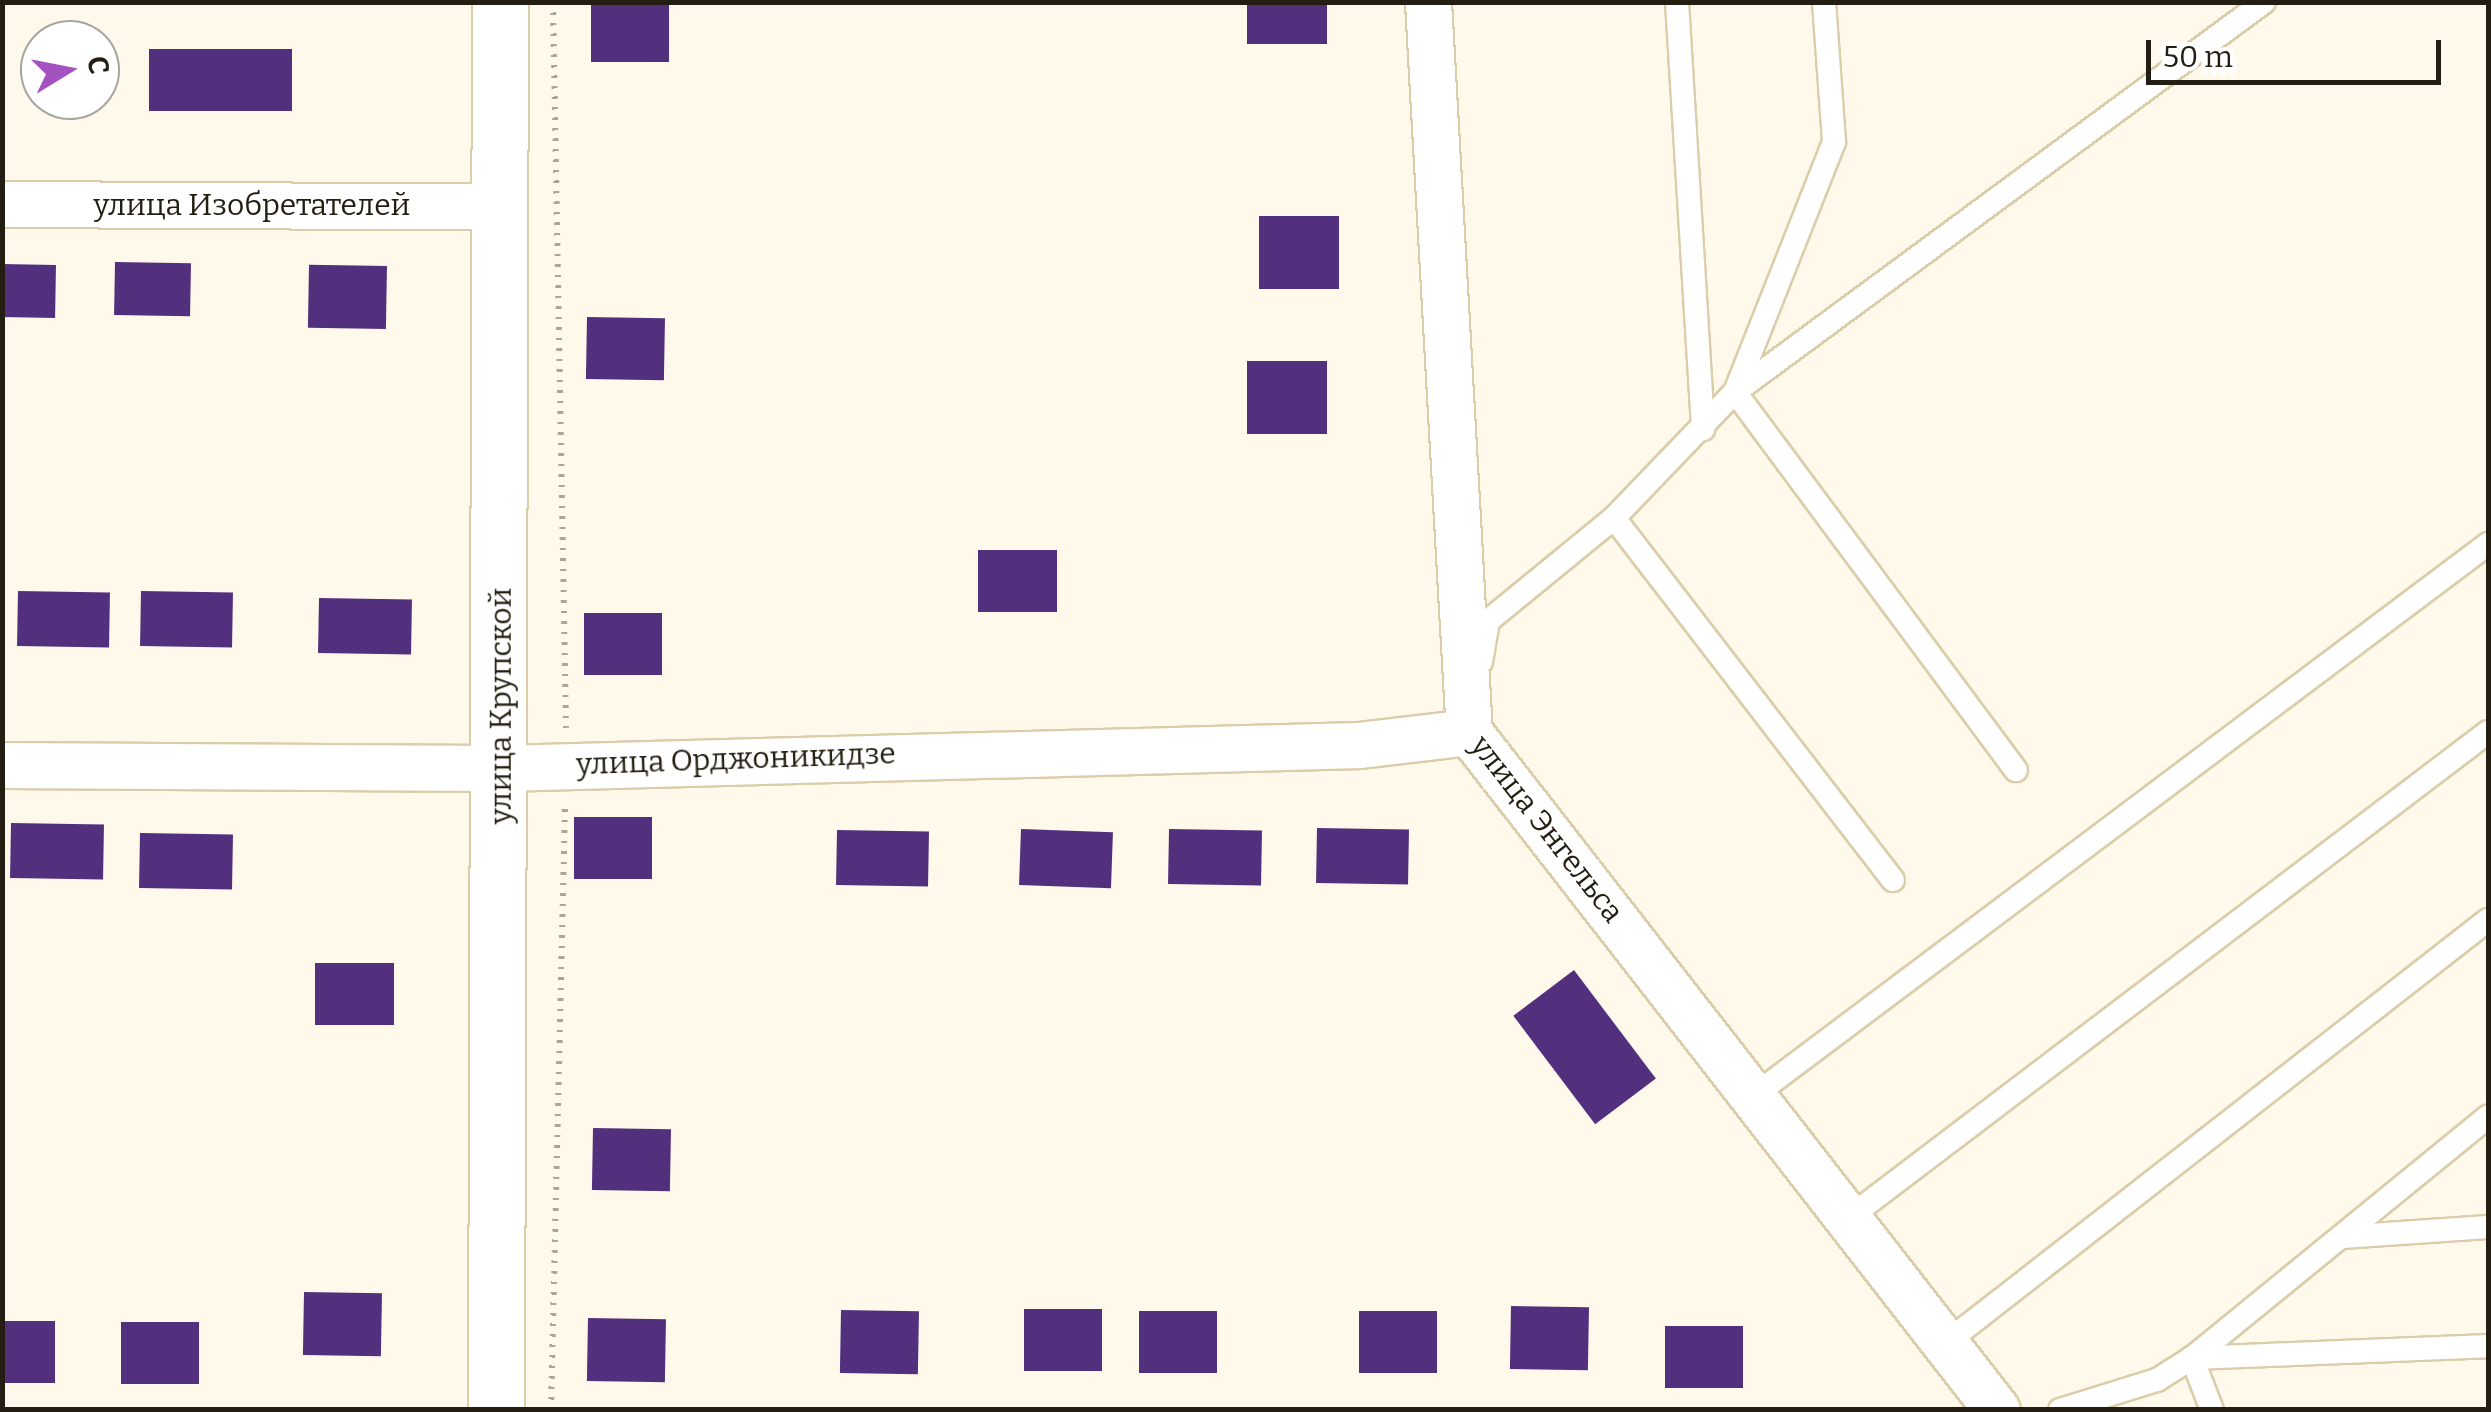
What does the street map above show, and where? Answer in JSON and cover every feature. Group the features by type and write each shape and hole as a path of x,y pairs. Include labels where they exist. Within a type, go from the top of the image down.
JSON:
{"main road":[{"name":"улица Крупской","path":"496,1410 502,768 500,2"}],"street":[{"name":"улица Энгельса","path":"1428,2 1468,732 1756,1094 1997,1410"},
{"name":"улица Изобретателей","path":"2,204 501,206"},
{"name":"улица Орджоникидзе","path":"2,765 502,768 1359,745 1468,732"}],"lane":[{"path":"1678,2 1703,429"},
{"path":"1735,392 1834,142 1824,2"},
{"path":"1468,732 1488,620 1614,518 1735,392 2264,2"},
{"path":"1735,392 2016,770"},
{"path":"1614,518 1893,880"},
{"path":"1756,1094 2488,544"},
{"path":"1850,1216 2488,732"},
{"path":"1948,1342 2488,920"},
{"path":"2060,1410 2157,1380 2192,1358 2488,1117"},
{"path":"2342,1237 2488,1227"},
{"path":"2192,1358 2488,1346"},
{"path":"2192,1358 2212,1410"}],"path":[{"path":"550,1410 566,764 553,2"}],"building":[{"path":"591,2 669,2 669,62 591,62"},
{"path":"1247,2 1327,2 1327,44 1247,44"},
{"path":"149,49 292,49 292,111 149,111"},
{"path":"1259,216 1339,216 1339,289 1259,289"},
{"path":"115,262 191,263 190,316 114,315"},
{"path":"2,264 56,265 55,318 2,317"},
{"path":"309,265 387,266 386,329 308,328"},
{"path":"587,317 665,318 664,380 586,379"},
{"path":"1247,361 1327,361 1327,434 1247,434"},
{"path":"978,550 1057,550 1057,612 978,612"},
{"path":"18,591 110,593 109,648 17,646"},
{"path":"141,591 233,593 232,648 140,646"},
{"path":"319,598 412,600 411,655 318,653"},
{"path":"584,613 662,613 662,675 584,675"},
{"path":"574,817 652,817 652,879 574,879"},
{"path":"11,823 104,825 103,880 10,878"},
{"path":"1317,828 1409,830 1408,885 1316,883"},
{"path":"1021,829 1113,832 1111,888 1019,885"},
{"path":"1169,829 1262,831 1261,886 1168,884"},
{"path":"837,830 929,832 928,887 836,885"},
{"path":"140,833 233,835 232,890 139,888"},
{"path":"315,963 394,963 394,1025 315,1025"},
{"path":"1574,970 1656,1079 1595,1124 1513,1016"},
{"path":"593,1128 671,1129 670,1191 592,1190"},
{"path":"304,1292 382,1293 381,1356 303,1355"},
{"path":"1511,1306 1589,1307 1588,1370 1510,1369"},
{"path":"1024,1309 1102,1309 1102,1371 1024,1371"},
{"path":"841,1310 919,1311 918,1374 840,1373"},
{"path":"1139,1311 1217,1311 1217,1373 1139,1373"},
{"path":"1359,1311 1437,1311 1437,1373 1359,1373"},
{"path":"588,1318 666,1319 665,1382 587,1381"},
{"path":"2,1321 55,1321 55,1383 2,1383"},
{"path":"121,1322 199,1322 199,1384 121,1384"},
{"path":"1665,1326 1743,1326 1743,1388 1665,1388"}]}
